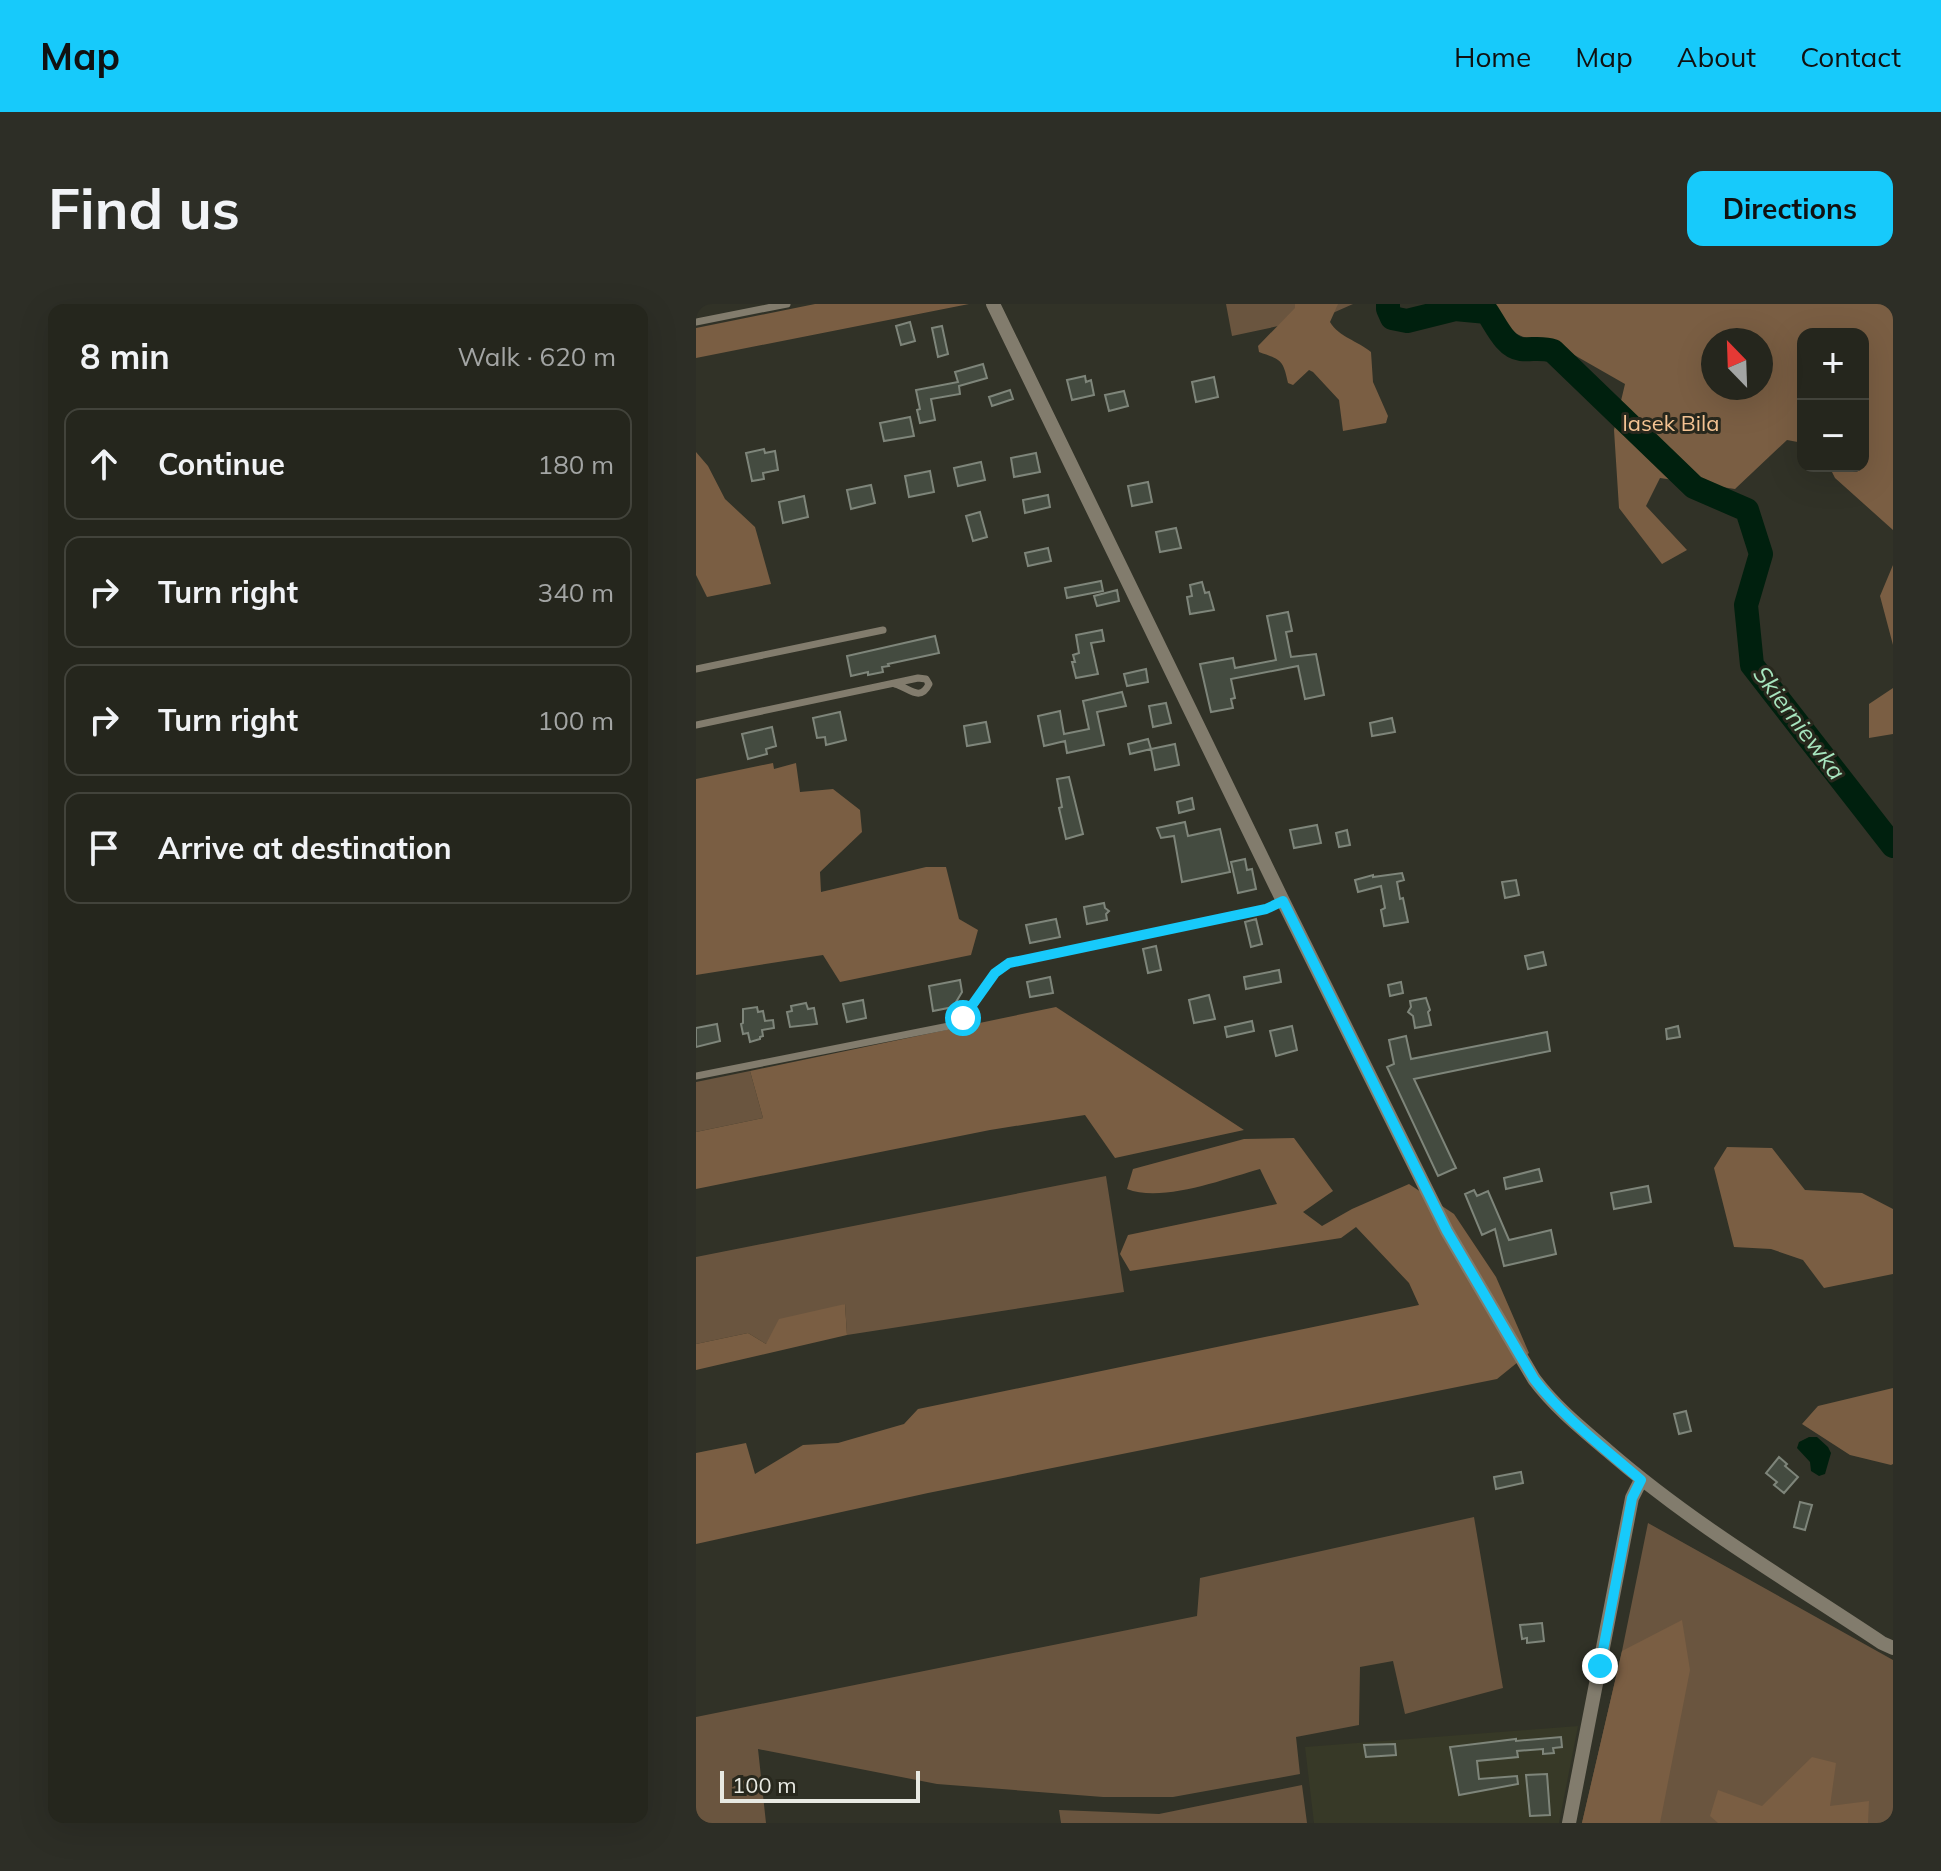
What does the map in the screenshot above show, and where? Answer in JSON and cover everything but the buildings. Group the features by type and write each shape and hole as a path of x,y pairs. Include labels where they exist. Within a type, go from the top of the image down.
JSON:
{"street":[{"path":"993,304 1447,1231 1534,1379 1568,1418 1641,1480 1694,1519 1893,1648"},
{"path":"1569,1823 1632,1498 1641,1480"}],"lane":[{"path":"696,322 787,304"},
{"path":"696,669 883,630"},
{"path":"696,725 895,684"},
{"path":"696,1076 954,1025 967,1014 995,973 1009,963 1266,909 1283,901"}],"shaded area":[{"path":"1226,304 1353,304 1299,328 1297,322 1232,336"},
{"path":"750,1071 763,1118 696,1132 696,1082"},
{"path":"1106,1176 1124,1292 847,1335 845,1304 766,1344 748,1333 696,1344 696,1257"},
{"path":"1817,1437 1831,1453 1825,1474 1819,1476 1811,1471 1810,1462 1797,1448 1799,1442"},
{"path":"1474,1517 1503,1688 1405,1714 1393,1661 1360,1667 1359,1725 1296,1737 1300,1774 1173,1797 1103,1797 937,1784 758,1749 766,1823 696,1823 696,1717 1197,1616 1200,1578"},
{"path":"1648,1523 1893,1660 1893,1823 1582,1823"},
{"path":"1578,1726 1559,1823 1314,1823 1305,1747"},
{"path":"1302,1785 1307,1823 1061,1823 1059,1810 1159,1814"}],"green space":[{"path":"815,304 969,304 696,358 696,328"},
{"path":"1295,304 1338,304 1330,322 1338,331 1371,352 1373,382 1388,416 1386,423 1343,431 1339,400 1313,372 1309,370 1293,385 1288,383 1280,362 1259,352 1258,346 1295,308"},
{"name":"lasek Bila","path":"1480,304 1893,304 1893,530 1832,472 1869,472 1869,328 1797,328 1797,442 1787,440 1735,489 1660,478 1646,506 1687,550 1662,564 1619,508 1614,430 1625,384 1548,340 1526,338"},
{"path":"696,452 708,466 725,499 755,527 771,584 707,597 696,575"},
{"path":"1893,565 1893,645 1880,596"},
{"path":"1893,688 1893,734 1869,738 1869,704"},
{"path":"773,763 774,769 796,763 800,792 833,789 860,810 862,832 820,872 821,892 926,867 946,867 959,919 978,930 971,955 840,982 823,955 696,975 696,779"},
{"path":"1056,1007 1244,1130 1115,1158 1085,1115 990,1130 696,1189 696,1132 763,1118 750,1071"},
{"path":"1294,1138 1333,1191 1303,1212 1322,1226 1409,1184 1454,1214 1496,1277 1529,1353 1497,1379 928,1493 696,1544 696,1453 746,1443 755,1474 803,1445 838,1443 904,1424 918,1409 1419,1305 1409,1283 1356,1227 1341,1238 1130,1271 1120,1254 1128,1235 1277,1204 1260,1169 1193,1188 1141,1193 1127,1189 1133,1169 1244,1139"},
{"path":"1727,1147 1772,1148 1805,1190 1862,1193 1893,1209 1893,1274 1824,1288 1803,1260 1771,1249 1734,1247 1714,1168"},
{"path":"845,1304 847,1335 696,1370 696,1344 748,1333 766,1344 779,1319"},
{"path":"1893,1388 1891,1465 1850,1455 1802,1424 1818,1406"},
{"path":"1682,1620 1690,1670 1660,1823 1582,1823 1622,1651"},
{"path":"1812,1757 1836,1763 1830,1806 1869,1801 1868,1823 1718,1823 1710,1816 1718,1790 1762,1806"}],"waterway":[{"name":"Skierniewka","path":"1388,304 1392,318 1407,321 1455,309 1487,312 1501,335 1515,347 1553,351 1694,487 1747,510 1761,554 1746,605 1752,665 1893,846"}],"route":[{"path":"963,1018 995,973 1009,963 1266,909 1283,901 1447,1231 1534,1379 1568,1418 1641,1480 1632,1498 1600,1666"}]}
